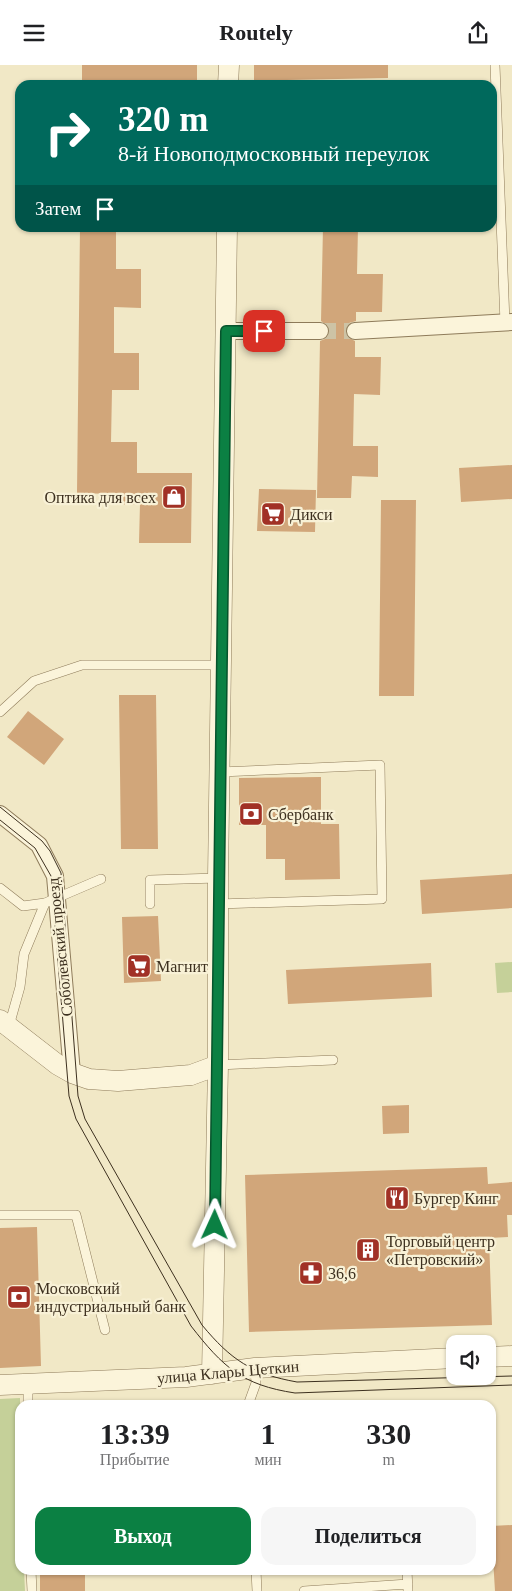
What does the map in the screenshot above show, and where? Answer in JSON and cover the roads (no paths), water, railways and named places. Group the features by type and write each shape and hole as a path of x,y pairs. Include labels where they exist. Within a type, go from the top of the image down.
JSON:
{"street":[{"path":"228,80 229,65"},
{"path":"212,1373 218,1065 218,878 227,232"},
{"path":"356,331 508,322"},
{"path":"226,331 320,331"},
{"name":"Соболевский проезд","path":"0,814 39,845 55,875 51,901 72,1073"},
{"path":"4,1023 58,1065 72,1073 89,1079 118,1081 191,1075 218,1065"},
{"path":"496,1357 512,1356"},
{"name":"улица Клары Цеткин","path":"0,1385 186,1377 255,1368 446,1358"}],"lane":[{"path":"495,65 496,80"},
{"path":"497,105 508,322"},
{"path":"0,713 34,681 82,665 221,665"},
{"path":"218,904 382,899 380,765 220,772"},
{"path":"150,904 150,880 218,878"},
{"path":"0,888 23,906 51,901 101,879"},
{"path":"4,1023 20,987 24,954 51,901"},
{"path":"218,1065 333,1059"},
{"path":"0,1215 76,1215 105,1330"},
{"path":"250,1400 256,1383 255,1368"},
{"path":"28,1383 28,1400"},
{"path":"32,1575 32,1591"},
{"path":"256,1575 257,1591"},
{"path":"304,1591 408,1588 407,1575"}],"tunnel":[{"path":"320,331 355,331"}],"tram line":[{"path":"0,807 42,841 50,851 61,873 78,1096 85,1119 202,1325 223,1348 244,1364 267,1375 297,1382 512,1376"},
{"path":"0,820 35,848 51,876 69,1096 76,1119 191,1326 213,1353 235,1372 247,1379 277,1390 295,1393 512,1385"}],"place":[{"name":"Оптика для всех","path":"174,497"},
{"name":"Дикси","path":"273,514"},
{"name":"Сбербанк","path":"251,814"},
{"name":"Магнит","path":"139,966"},
{"name":"Бургер Кинг","path":"397,1198"},
{"name":"Торговый центр «Петровский»","path":"368,1250"},
{"name":"36,6","path":"311,1273"},
{"name":"Московский индустриальный банк","path":"19,1297"}]}
